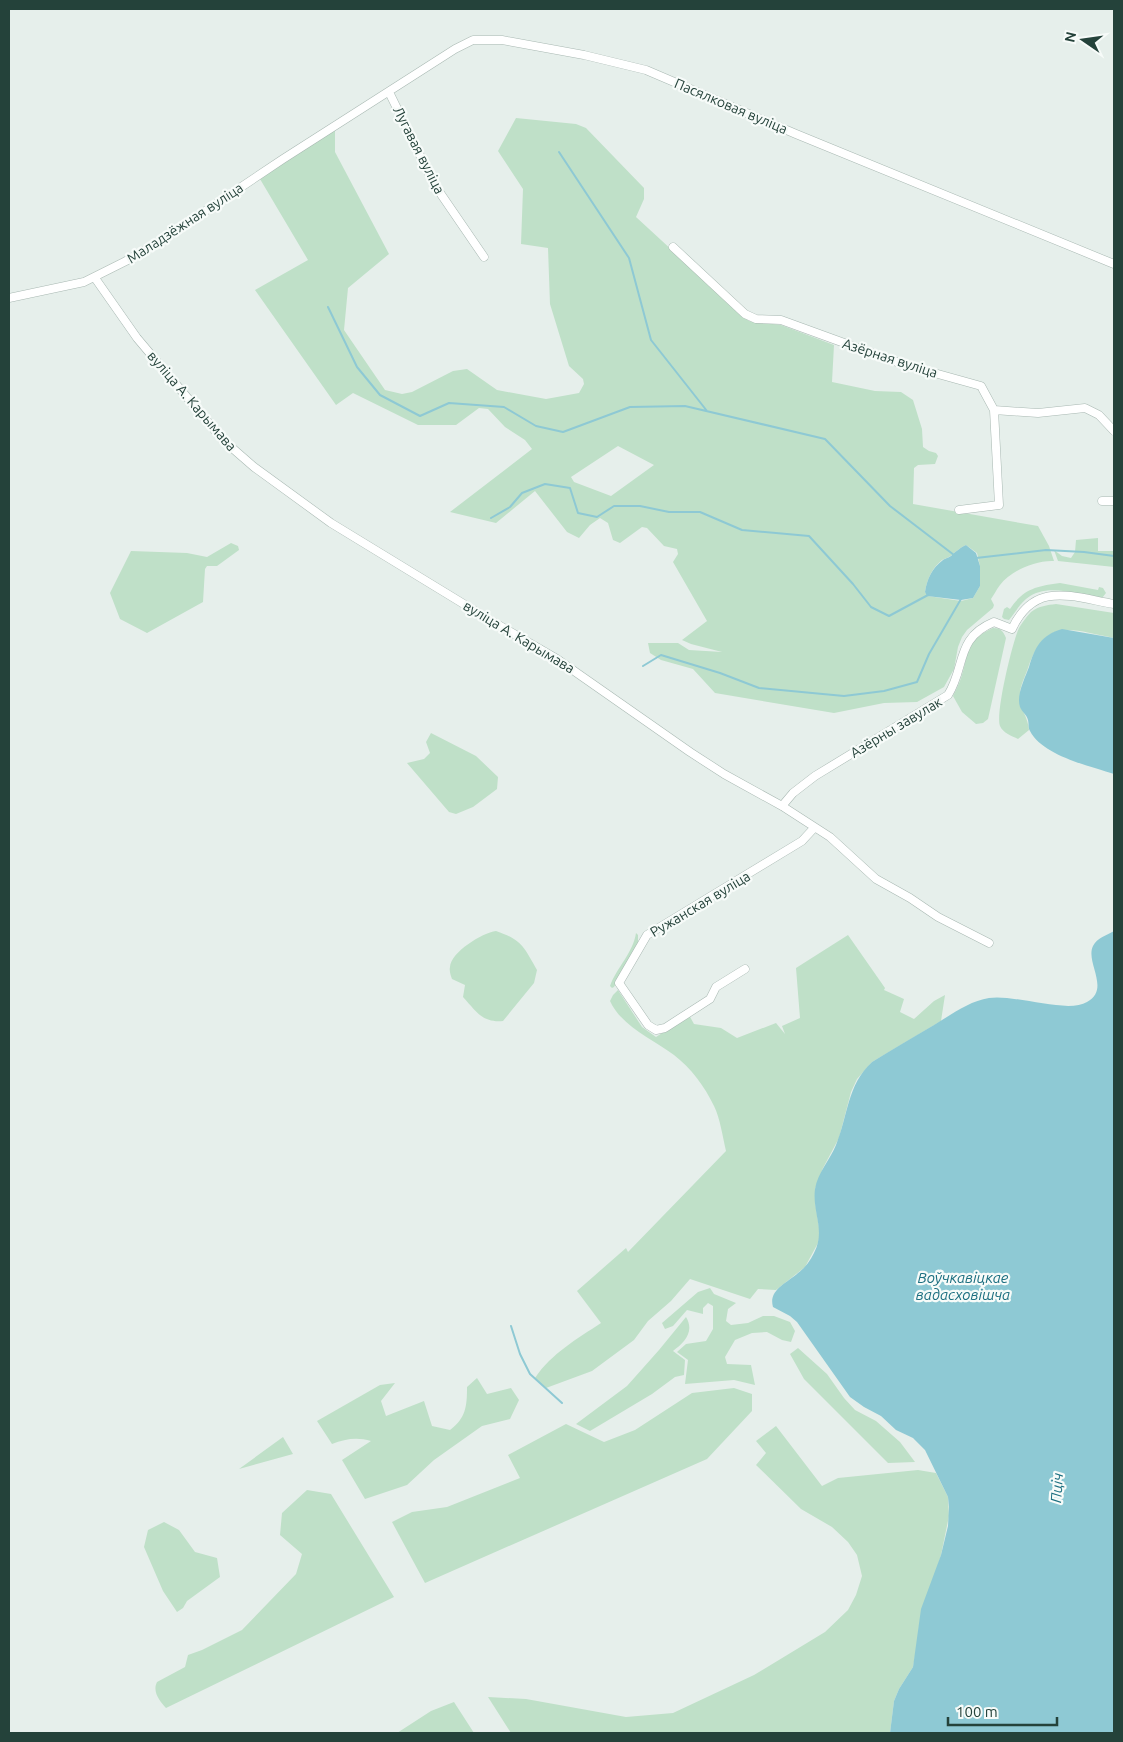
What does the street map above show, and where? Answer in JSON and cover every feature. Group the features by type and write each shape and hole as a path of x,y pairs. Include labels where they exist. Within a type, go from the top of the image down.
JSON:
{"street":[{"name":"Пасялковая вуліца","path":"348,117 473,40 490,39 519,42 646,70 803,137 1114,264"},
{"name":"Лугавая вуліца","path":"390,92 434,184 484,257"},
{"name":"Маладзёжная вуліца","path":"9,298 74,285 95,278 159,242 348,117"},
{"name":"Азёрная вуліца","path":"673,247 745,314 756,319 782,320 902,364 981,386 994,410"},
{"name":"вуліца А. Карымава","path":"95,278 137,338 223,440 254,468 331,523 557,659 690,752 724,774 782,806 830,837 876,879 910,898 938,918 989,943"},
{"path":"959,510 999,505 994,410 1038,413 1085,408 1099,415 1114,431"},
{"path":"1102,500 1114,501"},
{"name":"Азёрны завулак","path":"782,806 793,793 815,776 948,696 957,676 965,648 972,638 988,624 994,622 1012,629 1026,606 1049,596 1063,596 1114,604"},
{"name":"Ружанская вуліца","path":"746,969 716,988 710,999 666,1028 656,1030 648,1025 619,983 647,935 802,841 814,828"}],"green space":[{"path":"516,118 576,124 586,128 644,188 644,199 636,217 749,321 781,325 834,345 832,382 875,391 901,392 913,400 922,429 923,447 936,453 938,456 935,464 918,465 914,468 913,504 1038,526 1049,546 1054,561 1039,562 1024,567 1010,575 1000,585 991,599 994,605 993,608 967,630 962,637 954,669 944,687 917,702 884,703 834,713 715,693 693,669 661,660 650,653 648,643 678,643 689,650 722,652 682,640 707,621 673,562 678,554 677,549 664,546 647,528 642,527 620,543 613,540 608,523 600,518 590,525 579,538 567,532 535,491 496,523 450,512 532,449 525,440 505,427 488,409 479,408 456,425 418,425 353,393 336,405 255,290 308,260 260,179 335,127 335,152 389,254 348,288 344,330 385,390 402,394 412,392 453,371 467,369 497,390 546,399 579,393 584,384 583,379 569,366 550,304 548,248 521,244 523,189 498,151","holes":["618,446 654,465 611,496 574,482 571,477","966,545 977,553 980,566 980,586 973,598 961,601 928,596 925,592 926,587 935,567 942,560"]},
{"path":"1098,538 1098,551 1114,551 1114,567 1058,561 1054,550 1062,556 1071,558 1075,552 1076,540"},
{"path":"231,543 238,546 239,550 217,566 207,566 205,569 203,602 147,633 120,619 110,593 131,551 187,553 207,557"},
{"path":"1060,583 1098,590 1099,587 1103,588 1106,593 1102,598 1063,591 1044,591 1026,599 1009,620 1002,617 1004,609 1007,607 1010,609 1025,593 1038,587"},
{"path":"1056,604 1114,613 1114,638 1073,630 1062,630 1043,640 1035,651 1021,686 1020,701 1029,730 1018,739 1003,731 999,719 1005,677 1013,647 1019,628 1031,612 1046,605"},
{"path":"993,628 1001,630 1006,638 988,719 983,723 976,724 962,712 953,696 972,643 983,633"},
{"path":"431,733 476,756 498,777 497,789 473,807 456,814 449,812 407,763 424,759 430,753 426,742"},
{"path":"496,931 517,941 529,955 537,970 534,983 503,1021 490,1020 480,1015 463,997 465,985 452,979 450,970 456,955 468,944 483,935"},
{"path":"636,933 638,935 638,943 612,988 610,986 613,979 632,947"},
{"path":"848,935 885,988 884,990 904,999 900,1012 914,1019 934,1001 945,995 941,1021 872,1062 857,1079 851,1092 839,1138 823,1168 815,1189 820,1234 818,1243 805,1267 776,1290 758,1289 750,1299 690,1279 671,1301 648,1321 634,1340 592,1371 546,1388 535,1378 542,1369 565,1347 601,1323 577,1291 626,1248 628,1252 726,1151 716,1111 702,1085 680,1060 622,1018 610,1001 613,995 618,990 642,1027 656,1037 689,1015 694,1024 721,1028 737,1038 776,1023 785,1034 782,1026 800,1018 796,968"},
{"path":"710,1288 714,1294 736,1303 728,1309 726,1321 731,1325 748,1323 763,1316 774,1316 790,1322 795,1331 791,1342 782,1340 767,1332 752,1333 735,1340 725,1357 727,1364 751,1365 755,1385 734,1380 685,1384 688,1360 677,1352 686,1344 706,1341 713,1329 713,1306 708,1303 703,1308 703,1314 687,1310 673,1326 665,1329 662,1323 698,1292"},
{"path":"686,1317 689,1332 684,1341 673,1351 685,1360 684,1375 675,1377 652,1394 590,1431 576,1424 627,1386"},
{"path":"798,1348 827,1374 855,1410 876,1421 900,1442 915,1462 888,1463 804,1379 790,1354"},
{"path":"477,1378 487,1394 511,1388 519,1400 510,1419 482,1426 434,1460 407,1485 365,1499 342,1460 371,1441 351,1439 332,1444 317,1421 380,1385 395,1383 381,1401 386,1416 424,1401 432,1426 450,1430 459,1421 464,1411 467,1400 467,1387"},
{"path":"734,1388 752,1394 752,1411 707,1459 425,1583 392,1522 412,1512 447,1507 520,1478 508,1455 566,1424 604,1442 635,1430 692,1393"},
{"path":"776,1426 822,1486 838,1478 918,1470 936,1473 948,1497 949,1516 941,1555 919,1626 913,1667 894,1701 890,1733 511,1733 488,1697 526,1699 626,1717 673,1713 754,1675 825,1632 848,1610 856,1595 862,1576 857,1555 848,1542 832,1527 801,1509 756,1465 766,1453 756,1441"},
{"path":"283,1437 293,1454 239,1469"},
{"path":"307,1490 331,1494 394,1597 166,1708 156,1693 157,1682 185,1667 188,1655 242,1630 296,1574 302,1554 280,1535 282,1513"},
{"path":"164,1522 179,1530 195,1552 217,1558 220,1577 187,1601 183,1608 177,1612 163,1591 144,1547 148,1530"},
{"path":"454,1702 474,1733 397,1733 431,1711"}],"water":[{"path":"966,545 976,553 980,566 980,586 973,598 961,600 927,596 925,592 926,587 933,570 939,563"},
{"path":"1062,629 1114,638 1114,774 1068,759 1045,747 1036,740 1030,731 1027,718 1020,707 1021,687 1034,653 1044,638"},
{"name":"Воўчкавіцкае вадасховішча","path":"1114,931 1114,1733 890,1733 894,1701 913,1667 921,1609 941,1555 948,1526 948,1497 925,1450 913,1438 896,1430 881,1416 850,1397 797,1322 773,1307 773,1296 779,1287 805,1267 814,1253 819,1237 815,1189 821,1172 836,1145 853,1091 864,1071 872,1062 974,1002 989,998 1000,998 1067,1006 1087,1002 1094,997 1097,990 1091,952 1093,946 1100,939"}],"waterway":[{"path":"559,152 629,258 651,340 707,411"},
{"path":"328,307 357,367 380,395 420,416 449,403 504,407 536,426 563,432 630,407 685,406 825,439 890,506 954,555"},
{"path":"491,518 510,507 522,493 545,484 570,488 578,513 597,517 614,506 640,506 669,512 700,512 742,530 809,536 853,584 871,607 889,616 928,595"},
{"path":"976,558 1046,550 1114,556"},
{"path":"643,666 661,655 720,673 759,688 844,696 884,691 917,682 929,654 961,599"},
{"path":"511,1326 520,1354 530,1374 562,1403"}],"water label":[{"name":"Пціч","path":"1057,1488"}]}
